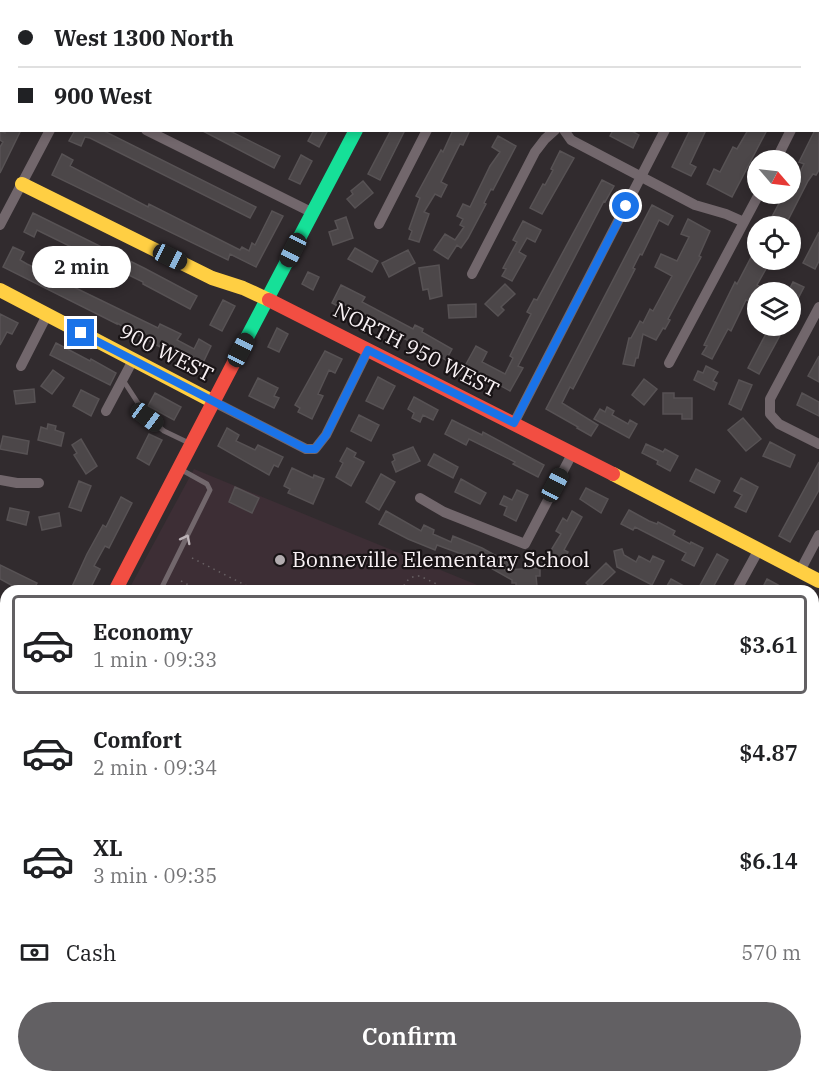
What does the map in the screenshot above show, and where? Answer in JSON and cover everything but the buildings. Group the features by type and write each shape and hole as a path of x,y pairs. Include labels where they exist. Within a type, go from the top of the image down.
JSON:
{"street":[{"path":"0,225 49,132"},
{"path":"150,132 313,213"},
{"path":"118,585 355,132"},
{"path":"379,224 426,132"},
{"path":"472,274 535,152 553,132"},
{"path":"565,132 571,140 695,205 744,222"},
{"path":"514,423 664,132"},
{"path":"781,150 790,132"},
{"name":"NORTH 950 WEST","path":"22,184 212,278 268,299 819,581"},
{"path":"669,363 754,204"},
{"name":"900 WEST","path":"0,290 306,449 315,449 326,435 368,350"},
{"path":"819,307 770,399 770,414 779,424 819,444"},
{"path":"21,366 47,315"},
{"path":"106,411 133,360"},
{"path":"420,498 444,512 525,544 572,454"},
{"path":"0,480 39,483"},
{"path":"800,571 819,535"},
{"path":"739,585 758,551"}],"lane":[{"path":"123,380 147,417 164,431 192,445"},
{"path":"163,585 210,490 207,484 179,469"}],"path":[{"path":"192,558 245,585"},
{"path":"404,585 406,580 420,576 439,585"},
{"path":"181,581 186,584"}],"shaded area":[{"name":"Bonneville Elementary School","path":"194,469 477,585 131,585"}],"traffic: fast":[{"path":"243,345 355,132"}],"traffic: slow":[{"path":"22,184 212,278 243,288 269,300"},
{"path":"0,290 214,402"},
{"path":"613,474 819,581"}],"traffic: jam":[{"path":"269,300 613,474"},
{"path":"118,585 243,345"}],"place":[{"name":"Bonneville Elementary School","path":"280,560"}],"route":[{"path":"81,333 306,449 315,449 321,443 368,350 514,423 626,206"}]}
